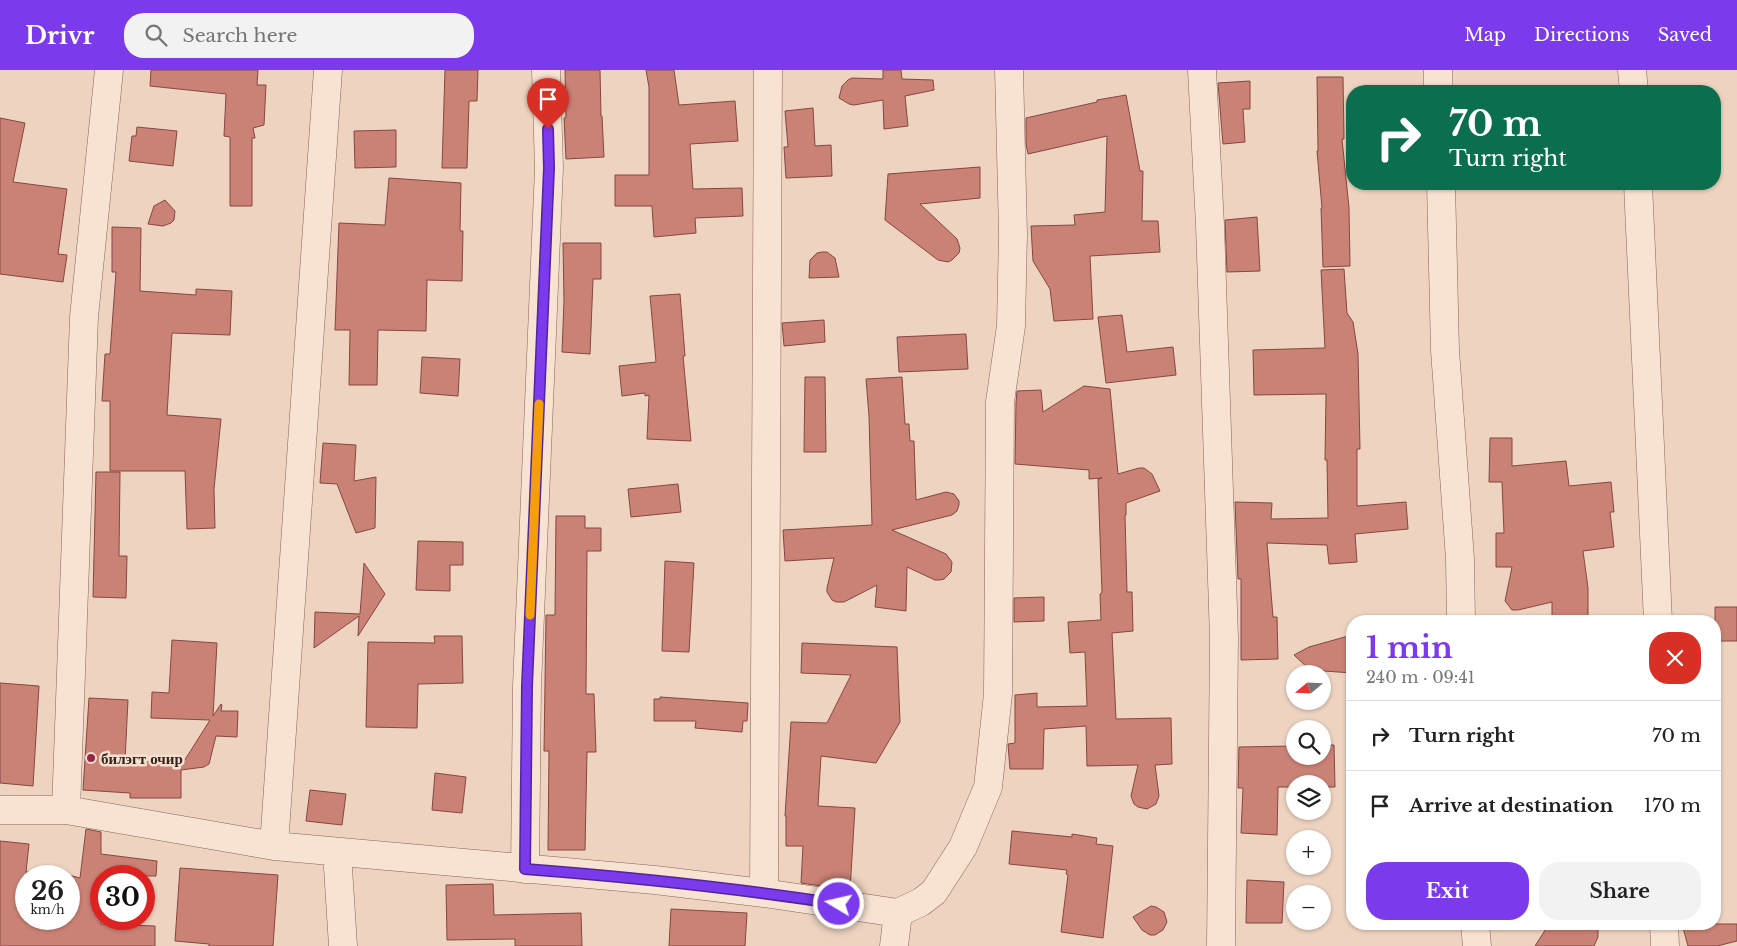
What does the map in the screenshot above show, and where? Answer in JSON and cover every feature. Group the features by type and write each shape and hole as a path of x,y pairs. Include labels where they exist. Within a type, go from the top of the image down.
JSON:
{"street":[{"path":"66,810 84,317 109,70"},
{"path":"274,846 328,70"},
{"path":"525,869 527,686 549,168 546,70"},
{"path":"764,893 768,70"},
{"path":"0,810 66,810 274,846 655,880 764,893 898,913 921,902 934,892 964,848 988,786 998,694 1000,402 1011,326 1013,234 1009,70"},
{"path":"1202,70 1210,225 1224,638 1221,946"},
{"path":"1438,70 1438,85"},
{"path":"1632,70 1633,85"},
{"path":"1441,190 1445,350 1460,559 1462,615"},
{"path":"1638,190 1658,615"},
{"path":"338,852 343,946"},
{"path":"894,946 898,913"},
{"path":"1476,930 1477,946"},
{"path":"1664,930 1664,946"}],"building":[{"path":"151,70 258,70 257,85 266,85 264,125 253,128 255,138 252,138 252,206 230,206 230,137 224,136 226,94 150,86"},
{"path":"445,70 478,70 477,101 469,101 467,168 442,168"},
{"path":"565,70 600,70 604,157 566,159 564,118 566,118"},
{"path":"646,70 674,70 679,105 735,101 738,141 690,144 693,189 742,188 743,216 695,218 696,233 654,237 652,206 615,206 615,175 649,175 649,87"},
{"path":"883,70 901,70 902,79 933,80 934,90 905,96 908,126 884,129 883,100 854,105 839,98 842,86 848,80 852,78 883,79"},
{"path":"1317,77 1343,77 1344,139 1342,139 1349,208 1350,266 1323,267 1322,208 1318,151"},
{"path":"1250,81 1250,109 1243,109 1245,142 1223,144 1218,83"},
{"path":"1126,95 1140,171 1143,171 1142,221 1158,221 1160,252 1090,256 1093,319 1054,321 1050,289 1033,261 1031,226 1075,225 1074,215 1105,212 1107,136 1028,154 1026,118 1097,102 1097,100"},
{"path":"813,108 815,146 831,145 832,176 786,178 784,147 788,147 785,111"},
{"path":"0,118 25,123 13,182 67,189 58,254 67,255 63,282 0,274"},
{"path":"137,127 177,131 173,166 129,161 132,136 136,136"},
{"path":"396,130 396,167 355,168 354,131"},
{"path":"980,167 980,198 920,204 957,239 960,248 959,253 952,260 948,262 938,260 885,220 888,174"},
{"path":"389,178 461,183 460,231 463,231 462,281 427,280 426,331 378,330 377,385 349,385 350,330 335,330 339,223 385,225"},
{"path":"165,200 175,211 174,220 163,226 148,224 154,206"},
{"path":"1257,217 1260,271 1227,272 1225,220"},
{"path":"112,227 141,228 140,291 196,295 196,289 232,291 230,335 172,333 167,415 221,419 214,489 215,528 187,529 185,471 110,471 110,401 102,401 105,354 110,354 116,272 112,272"},
{"path":"563,243 601,243 601,279 593,279 590,354 562,352 564,301"},
{"path":"827,252 835,258 839,277 809,278 810,260 817,253"},
{"path":"1344,269 1347,313 1353,322 1358,354 1360,449 1357,449 1357,506 1406,502 1408,529 1355,534 1357,562 1329,564 1327,545 1267,543 1273,617 1277,617 1278,659 1241,660 1241,579 1238,579 1235,502 1272,503 1271,519 1328,518 1327,460 1325,460 1326,394 1254,395 1253,350 1325,348 1321,270"},
{"path":"680,294 685,356 683,356 691,441 647,439 649,395 645,396 645,393 622,396 619,366 656,362 650,296"},
{"path":"1122,315 1127,352 1173,347 1176,375 1106,383 1098,317"},
{"path":"824,320 825,342 784,346 782,323"},
{"path":"966,334 968,369 899,372 897,337"},
{"path":"422,357 460,359 458,396 420,393"},
{"path":"805,377 825,377 826,452 804,452"},
{"path":"902,377 905,424 909,424 910,441 914,441 916,500 946,492 954,494 959,501 959,505 957,511 952,515 892,530 946,554 952,562 951,572 944,579 935,580 907,567 906,611 875,607 877,585 844,602 836,602 832,600 827,592 834,558 785,561 783,530 872,525 866,379"},
{"path":"1084,386 1110,389 1118,474 1144,468 1152,474 1160,491 1126,503 1127,592 1132,592 1133,631 1112,633 1116,719 1171,718 1172,764 1155,765 1159,796 1156,804 1147,809 1134,804 1131,796 1138,765 1087,766 1086,726 1044,729 1043,769 1010,769 1008,744 1015,743 1015,695 1037,693 1037,707 1087,706 1085,652 1070,653 1068,622 1101,620 1100,594 1102,593 1098,479 1102,478 1089,479 1089,470 1015,464 1017,391 1041,390 1043,412"},
{"path":"1490,438 1512,438 1512,466 1566,461 1569,486 1611,482 1614,512 1610,512 1614,547 1583,551 1588,588 1588,615 1552,615 1552,602 1512,610 1505,601 1512,567 1496,567 1496,533 1504,533 1502,482 1489,482"},
{"path":"323,443 356,445 354,481 376,477 375,528 356,533 337,484 320,483"},
{"path":"96,472 120,472 119,556 127,556 126,598 93,597"},
{"path":"678,484 681,512 631,517 628,489"},
{"path":"556,516 585,516 585,528 601,528 601,551 587,551 586,694 594,694 596,752 587,752 585,850 548,850 549,751 544,751 546,615 555,615"},
{"path":"418,541 463,542 463,565 450,565 450,591 416,590"},
{"path":"665,561 694,563 689,652 662,651"},
{"path":"364,563 385,594 358,636 359,616 314,648 315,612 360,614"},
{"path":"1044,597 1044,621 1014,622 1014,598"},
{"path":"1715,607 1737,607 1737,641 1721,641 1721,615 1715,615"},
{"path":"434,636 462,636 463,683 418,684 417,728 366,727 368,642 435,643"},
{"path":"1346,637 1346,673 1331,672 1331,665 1305,665 1294,655 1309,647"},
{"path":"172,640 217,643 213,716 221,704 221,711 238,711 237,737 216,736 209,764 204,767 181,770 181,798 130,798 130,793 83,790 89,698 128,700 125,760 181,763 181,766 210,720 151,718 152,692 169,693"},
{"path":"802,643 897,647 900,722 876,763 821,756 818,806 855,808 850,890 801,883 803,846 786,846 785,816 791,722 827,723 851,675 801,673"},
{"path":"0,683 39,686 33,786 0,783"},
{"path":"660,697 748,703 747,721 743,721 742,732 695,728 696,721 654,721 654,699 660,699"},
{"path":"1331,745 1334,745 1335,787 1331,787 1331,775 1286,775 1286,787 1278,787 1277,835 1241,833 1243,788 1238,788 1239,747 1286,746 1286,765 1331,765"},
{"path":"435,773 466,777 462,813 432,810"},
{"path":"310,790 346,794 342,825 306,821"},
{"path":"86,829 101,832 101,854 157,861 156,876 155,865 90,865 90,930 155,930 155,946 0,946 0,841 29,844 27,865 15,865 15,930 80,930 80,878"},
{"path":"1012,831 1072,837 1072,834 1097,838 1096,844 1113,846 1103,938 1061,932 1067,870 1009,864"},
{"path":"180,868 278,875 273,946 209,946 209,944 175,941"},
{"path":"1247,880 1284,882 1282,923 1246,923"},
{"path":"493,884 494,915 581,913 582,946 515,946 515,939 447,940 446,885"},
{"path":"1151,906 1164,912 1167,922 1163,930 1155,935 1150,935 1142,930 1133,917"},
{"path":"671,909 747,913 745,946 669,946"},
{"path":"1721,924 1737,924 1737,941 1717,946 1688,946 1684,930 1721,930"},
{"path":"1545,930 1598,930 1598,937 1594,946 1535,946"}],"slow traffic":[{"path":"530,615 539,404"}],"place":[{"name":"билэгт очир","path":"91,758"}],"route":[{"path":"548,129 549,168 527,686 525,869 655,880 839,904"}]}
